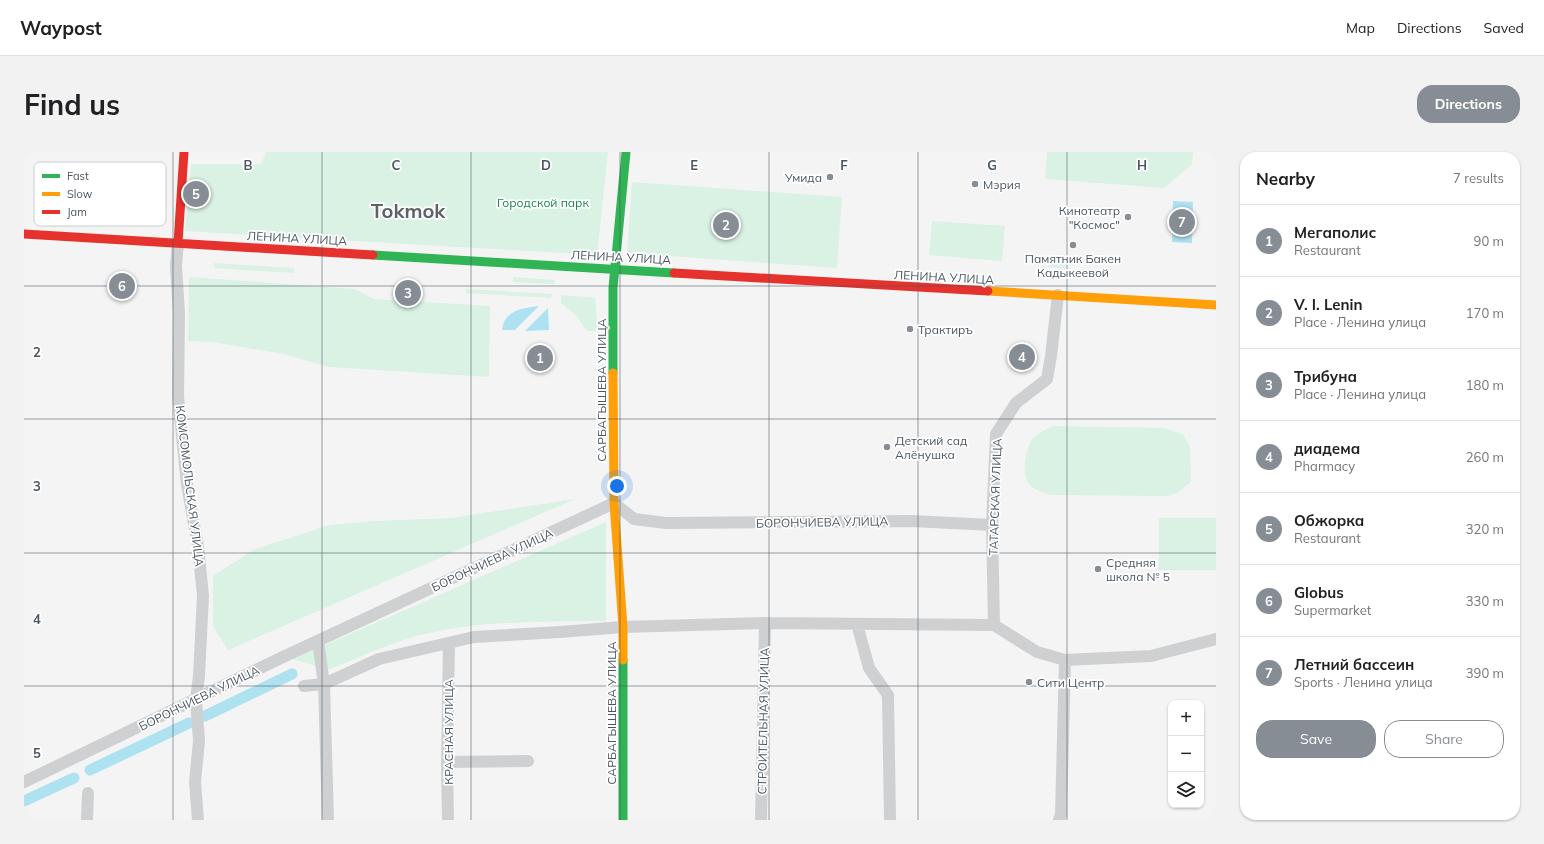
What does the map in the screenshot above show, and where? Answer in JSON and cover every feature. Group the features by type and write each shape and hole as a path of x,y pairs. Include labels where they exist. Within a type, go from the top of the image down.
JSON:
{"main road":[{"name":"КОМСОМОЛЬСКАЯ УЛИЦА","path":"178,243 184,152"},
{"name":"САРБАГЫШЕВА УЛИЦА","path":"623,820 623,627 614,503 613,288 626,152"},
{"name":"ЛЕНИНА УЛИЦА","path":"24,234 1216,305"}],"street":[{"name":"КОМСОМОЛЬСКАЯ УЛИЦА","path":"178,243 176,266 179,313 178,396 187,485 198,546 203,596 199,676 196,699 199,741 195,782 198,820"},
{"name":"ТАТАРСКАЯ УЛИЦА","path":"994,625 992,525 996,434 1016,403 1047,379 1058,295"},
{"name":"БОРОНЧИЕВА УЛИЦА","path":"24,782 318,641 614,503 634,519 666,523 912,521 992,525"},
{"path":"304,686 324,684 379,659 474,637 623,627 764,622 994,625 1037,652 1065,660 1151,656 1216,639"},
{"name":"СТРОИТЕЛЬНАЯ УЛИЦА","path":"761,820 764,622"},
{"path":"857,624 869,668 888,695 890,820"},
{"path":"318,641 324,684 328,820"},
{"name":"КРАСНАЯ УЛИЦА","path":"448,643 448,820"},
{"path":"1059,820 1061,815 1065,660"},
{"path":"447,762 528,761"},
{"path":"87,820 88,793"}],"green space":[{"name":"Городской парк","path":"266,152 608,152 597,255 185,231 191,164 261,164"},
{"path":"1047,152 1193,152 1192,164 1164,188 1045,179"},
{"path":"632,182 842,197 837,268 627,253"},
{"path":"932,221 1005,226 1002,261 929,255"},
{"path":"1050,256 1066,257 1065,269 1049,267"},
{"path":"214,263 294,268 294,273 214,268"},
{"path":"189,277 355,289 374,299 490,306 489,377 329,367 283,354 212,342 188,341"},
{"path":"513,277 555,280 554,284 513,282"},
{"path":"466,289 552,294 551,298 465,293"},
{"path":"561,295 595,298 598,331 587,331 576,315 561,303"},
{"path":"1052,426 1164,428 1183,434 1190,447 1191,482 1177,493 1167,496 1051,495 1041,492 1034,489 1027,481 1025,464 1027,451 1035,436"},
{"path":"575,499 228,650 213,626 213,576 255,549 330,525 376,521 451,518"},
{"path":"1159,518 1216,518 1216,570 1159,570"},
{"path":"606,522 606,621 520,622 455,628 407,639 380,648 328,670 293,659"}],"water":[{"path":"1173,201 1193,202 1192,243 1172,242"},
{"path":"539,306 515,330 502,330 506,318 510,314 521,309"},
{"path":"548,308 549,330 525,331"}],"waterway":[{"path":"205,716 292,674"},
{"path":"90,770 189,723"},
{"path":"24,801 74,778"}],"traffic: fast":[{"path":"613,373 613,288 626,152"},
{"path":"373,255 674,273"},
{"path":"623,660 623,820"}],"traffic: slow":[{"path":"988,291 1216,305"},
{"path":"613,373 614,503 623,627 623,660"}],"traffic: jam":[{"path":"178,243 184,152"},
{"path":"24,234 373,255"},
{"path":"674,273 988,291"}],"place":[{"name":"Умида","path":"830,177"},
{"name":"Мэрия","path":"975,184"},
{"name":"Обжорка","path":"196,194"},
{"name":"Кинотеатр \"Космос\"","path":"1128,217"},
{"name":"Летний бассеин","path":"1182,222"},
{"name":"V. I. Lenin","path":"726,225"},
{"name":"Памятник Бакен Кадыкеевой","path":"1073,245"},
{"name":"Globus","path":"122,286"},
{"name":"Трибуна","path":"408,293"},
{"name":"Трактиръ","path":"910,329"},
{"name":"диадема","path":"1022,357"},
{"name":"Мегаполис","path":"540,358"},
{"name":"Детский сад Алёнушка","path":"887,447"},
{"name":"Средняя школа № 5","path":"1098,569"},
{"name":"Сити Центр","path":"1029,682"}],"district":[{"name":"Tokmok","path":"408,210"}]}
